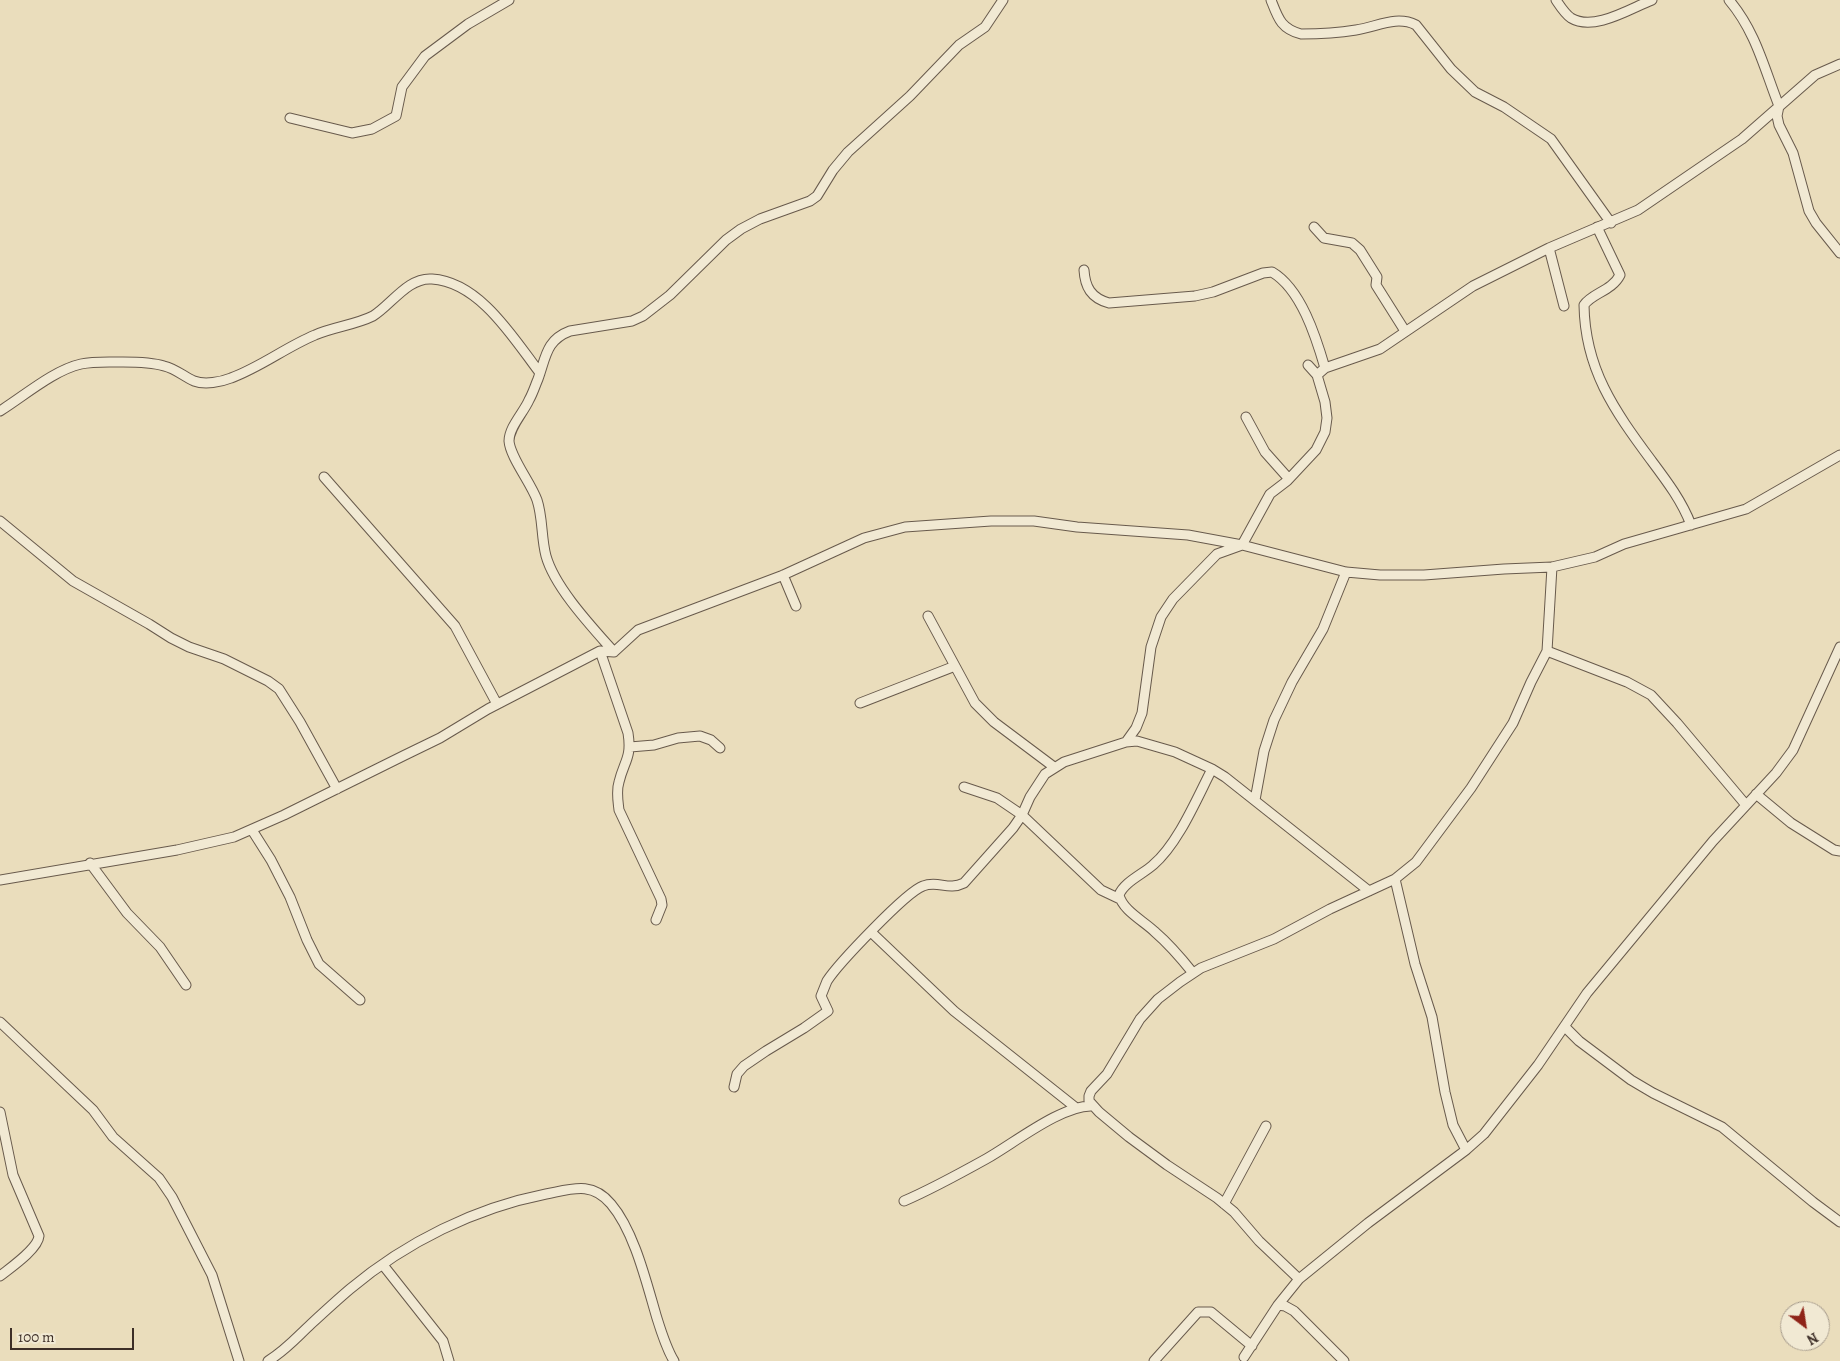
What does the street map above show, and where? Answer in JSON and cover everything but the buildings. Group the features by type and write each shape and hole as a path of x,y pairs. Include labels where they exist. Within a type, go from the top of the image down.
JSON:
{"street":[{"path":"290,118 352,133 372,130 396,116 402,87 425,56 468,24 509,0"},
{"path":"614,652 554,575 547,558 543,522 537,500 514,455 509,440 513,429 530,400 548,349 560,335 570,331 632,321 643,316 670,295 726,240 741,229 760,219 810,201 817,196 833,170 848,152 910,96 959,45 985,27 1003,0"},
{"path":"1272,0 1276,13 1284,26 1301,34 1358,30 1399,20 1408,21 1416,25 1451,69 1476,92 1504,107 1551,139 1611,222"},
{"path":"1556,0 1571,18 1581,22 1592,23 1612,17 1652,0"},
{"path":"1729,0 1759,48 1779,106 1777,116 1779,125 1793,153 1809,211 1840,252"},
{"path":"1317,375 1326,368 1380,349 1473,286 1549,248 1638,210 1742,138 1815,75 1840,64"},
{"path":"1314,227 1324,238 1352,243 1360,250 1377,277 1376,285 1405,331"},
{"path":"1598,227 1620,275 1605,291 1587,301 1584,305 1587,332 1595,369 1605,393 1681,504 1691,525"},
{"path":"1549,248 1564,306"},
{"path":"1084,270 1085,283 1092,293 1099,300 1109,303 1195,296 1213,292 1272,272 1286,283 1300,304 1310,324 1326,368"},
{"path":"0,411 46,381 65,370 81,364 136,362 162,365 175,369 195,381 212,382 230,379 317,334 373,316 414,284 426,279 446,281 478,299 497,317 540,374"},
{"path":"1126,742 1136,728 1142,714 1152,647 1161,617 1173,599 1217,554 1242,545 1270,494 1288,479 1316,450 1324,432 1327,418 1326,402 1317,375 1308,365"},
{"path":"1246,417 1265,452 1288,479"},
{"path":"0,880 186,848 234,837 252,830 440,738 497,704 600,651 614,652 638,630 783,576 864,538 905,528 991,521 1034,521 1077,527 1188,535 1242,545 1346,572 1380,575 1424,575 1552,567 1595,557 1624,544 1746,509 1840,455"},
{"path":"324,477 455,626 497,704"},
{"path":"0,521 73,581 189,647 224,659 279,689 300,722 337,790"},
{"path":"1299,1279 1283,1265 1234,1212 1167,1166 1129,1137 1093,1106 1089,1096 1091,1091 1108,1074 1140,1019 1158,999 1192,973 1274,939 1330,909 1395,880 1421,856 1471,788 1512,723 1548,651 1552,567"},
{"path":"1255,800 1264,751 1274,720 1292,682 1323,629 1346,572"},
{"path":"783,576 796,606"},
{"path":"928,616 975,703 994,722 1054,767"},
{"path":"1244,1357 1278,1305 1299,1279 1368,1222 1466,1150 1484,1134 1565,1027 1588,993 1702,854 1776,773 1793,750 1840,647"},
{"path":"600,651 625,725 630,746 619,781 617,796 619,810 661,899 662,905 656,920"},
{"path":"1548,651 1627,682 1651,695 1746,805"},
{"path":"860,703 956,666"},
{"path":"630,746 654,745 678,738 700,736 711,740 720,748"},
{"path":"734,1087 737,1074 744,1066 828,1011 821,996 827,981 871,932 915,889 935,884 956,887 964,883 1022,815 1030,797 1045,774 1064,762 1126,742 1137,741 1151,744 1175,752 1212,769 1255,800 1368,891"},
{"path":"1120,899 1120,891 1155,864 1168,849 1212,769"},
{"path":"964,786 997,798 1022,815 1101,890 1120,899 1124,905 1175,952 1192,973"},
{"path":"1756,794 1791,823 1834,850 1840,851"},
{"path":"252,830 271,860 290,897 318,964 360,1000"},
{"path":"90,863 127,913 160,947 186,985"},
{"path":"1395,880 1415,964 1432,1017 1445,1092 1453,1125 1466,1150"},
{"path":"871,932 954,1011 1075,1107"},
{"path":"0,1022 93,1110 113,1137 159,1178 172,1197 212,1275 239,1361"},
{"path":"1565,1027 1579,1041 1631,1080 1722,1127 1840,1222"},
{"path":"904,1201 984,1160 1040,1125 1075,1107 1093,1106"},
{"path":"0,1112 13,1175 39,1236 33,1248 0,1276"},
{"path":"1224,1204 1266,1126"},
{"path":"268,1361 290,1346 310,1324 351,1288 383,1265 465,1218 491,1208 531,1197 577,1188 593,1189 602,1195 612,1204 621,1218 636,1249 659,1325 674,1361"},
{"path":"383,1265 443,1342 449,1361"},
{"path":"1278,1305 1285,1306 1294,1311 1344,1361"},
{"path":"1154,1361 1198,1312 1211,1312 1252,1346"}]}
